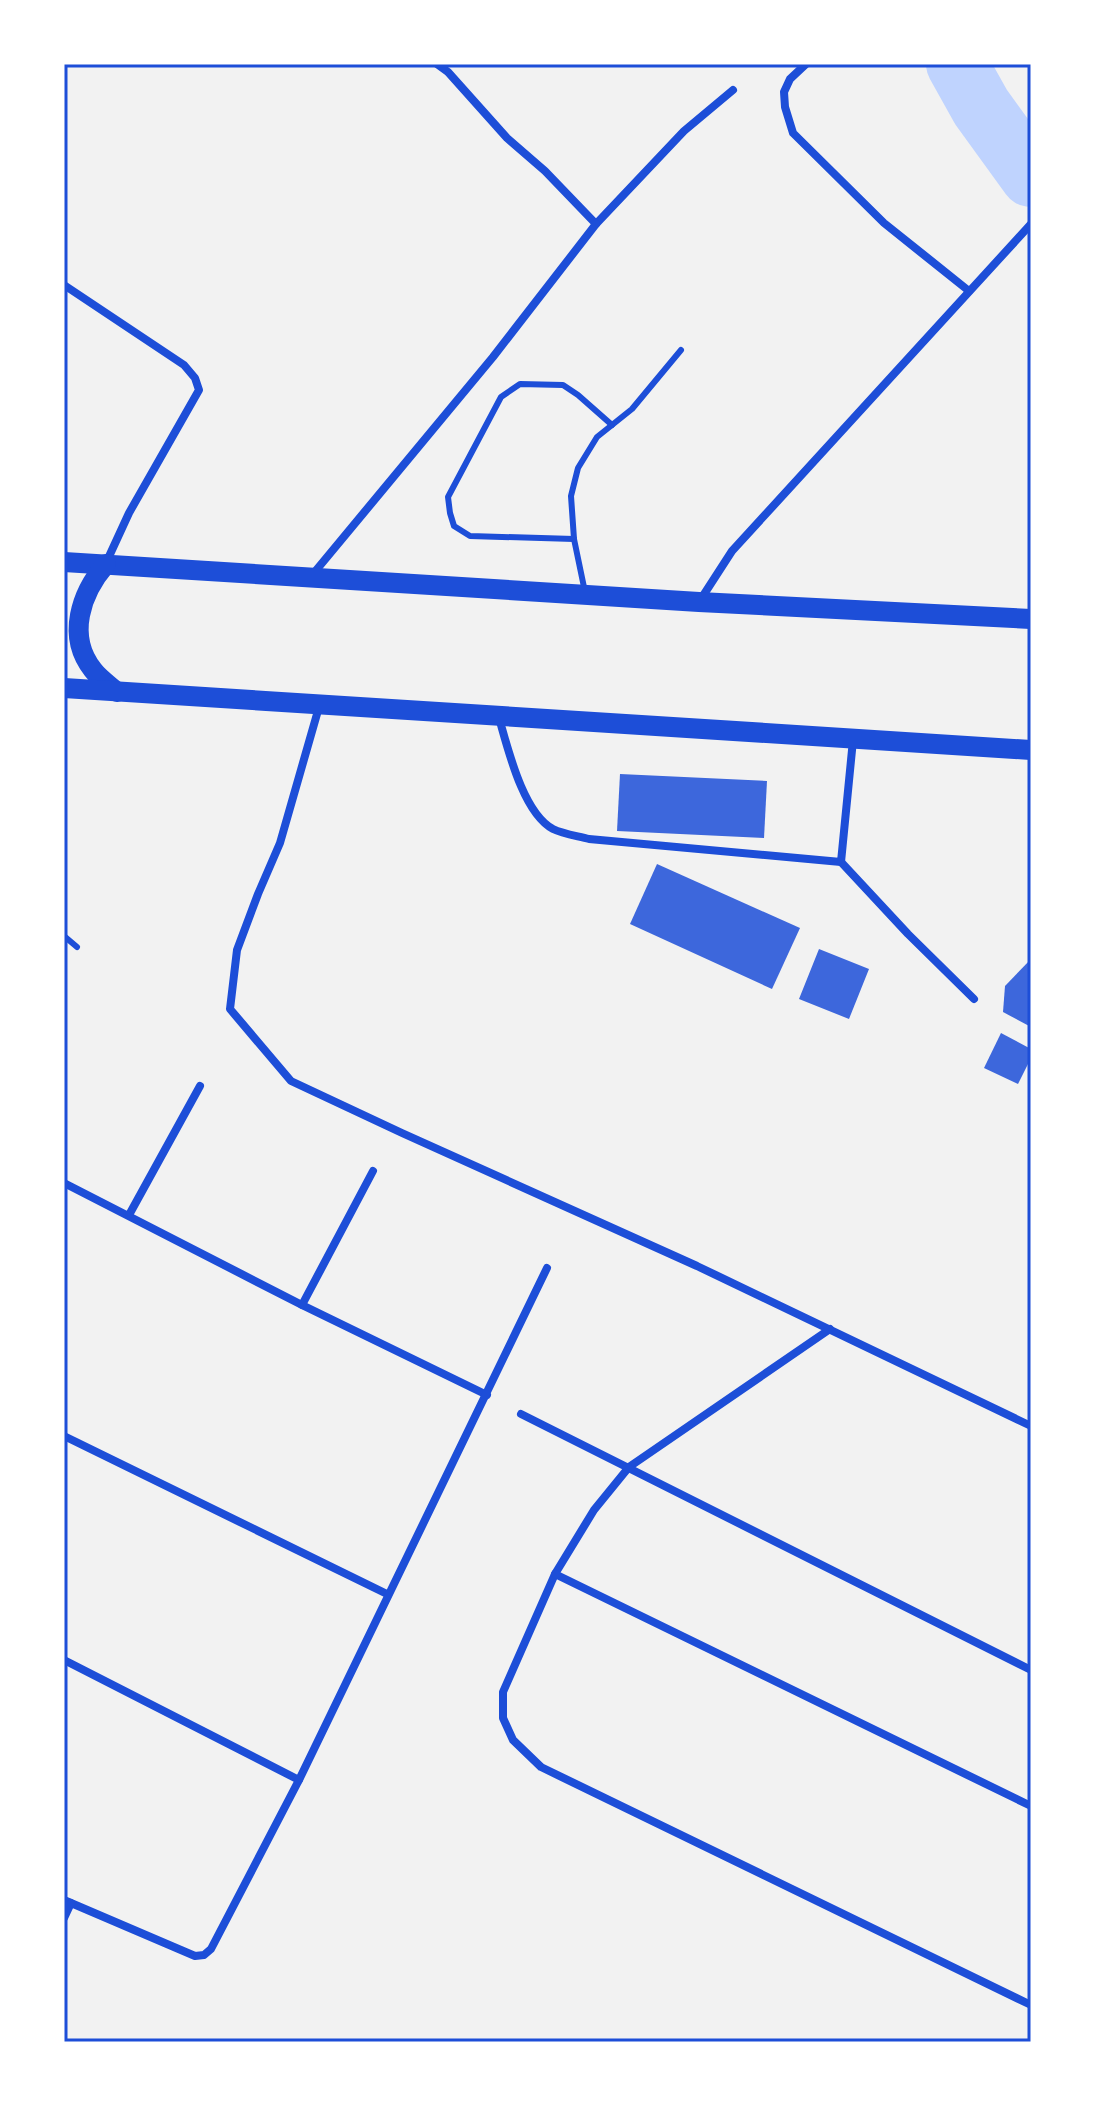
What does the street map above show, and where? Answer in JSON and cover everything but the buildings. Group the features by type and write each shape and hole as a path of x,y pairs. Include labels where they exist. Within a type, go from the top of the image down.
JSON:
{"main road":[{"path":"64,562 585,596 1031,619"},
{"path":"106,564 93,579 77,627 80,646 92,670 117,692"},
{"path":"64,688 1031,750"}],"street":[{"path":"437,64 449,68 507,138 545,171 596,224"},
{"path":"806,64 790,79 784,92 793,133 884,223 969,291"},
{"path":"310,578 493,357 596,224 684,131 733,90"},
{"path":"699,602 732,551 1031,224"},
{"path":"64,285 184,365 195,378 199,390 129,513 106,564"},
{"path":"320,705 280,843 237,950 230,1009 291,1081 697,1266 1031,1426"},
{"path":"498,715 517,778 536,813 552,828 589,839 841,862 974,999"},
{"path":"841,862 853,739"},
{"path":"129,1215 200,1086"},
{"path":"302,1305 373,1171"},
{"path":"64,1183 302,1305 487,1395"},
{"path":"64,1918 67,1902 195,1956 204,1955 211,1949 299,1780 547,1268"},
{"path":"830,1329 629,1467 594,1510 555,1574 503,1692 503,1718 513,1740 541,1767 1031,2005"},
{"path":"521,1414 1031,1670"},
{"path":"64,1436 387,1594"},
{"path":"555,1574 1031,1806"},
{"path":"64,1660 299,1780"}],"lane":[{"path":"585,596 574,539 571,496 578,468 597,437 632,409 681,350"},
{"path":"574,539 470,536 454,526 448,497 501,397 520,384 563,385 612,425"},
{"path":"64,936 77,947"}],"waterway":[{"path":"957,64 981,107 1031,176"}]}
